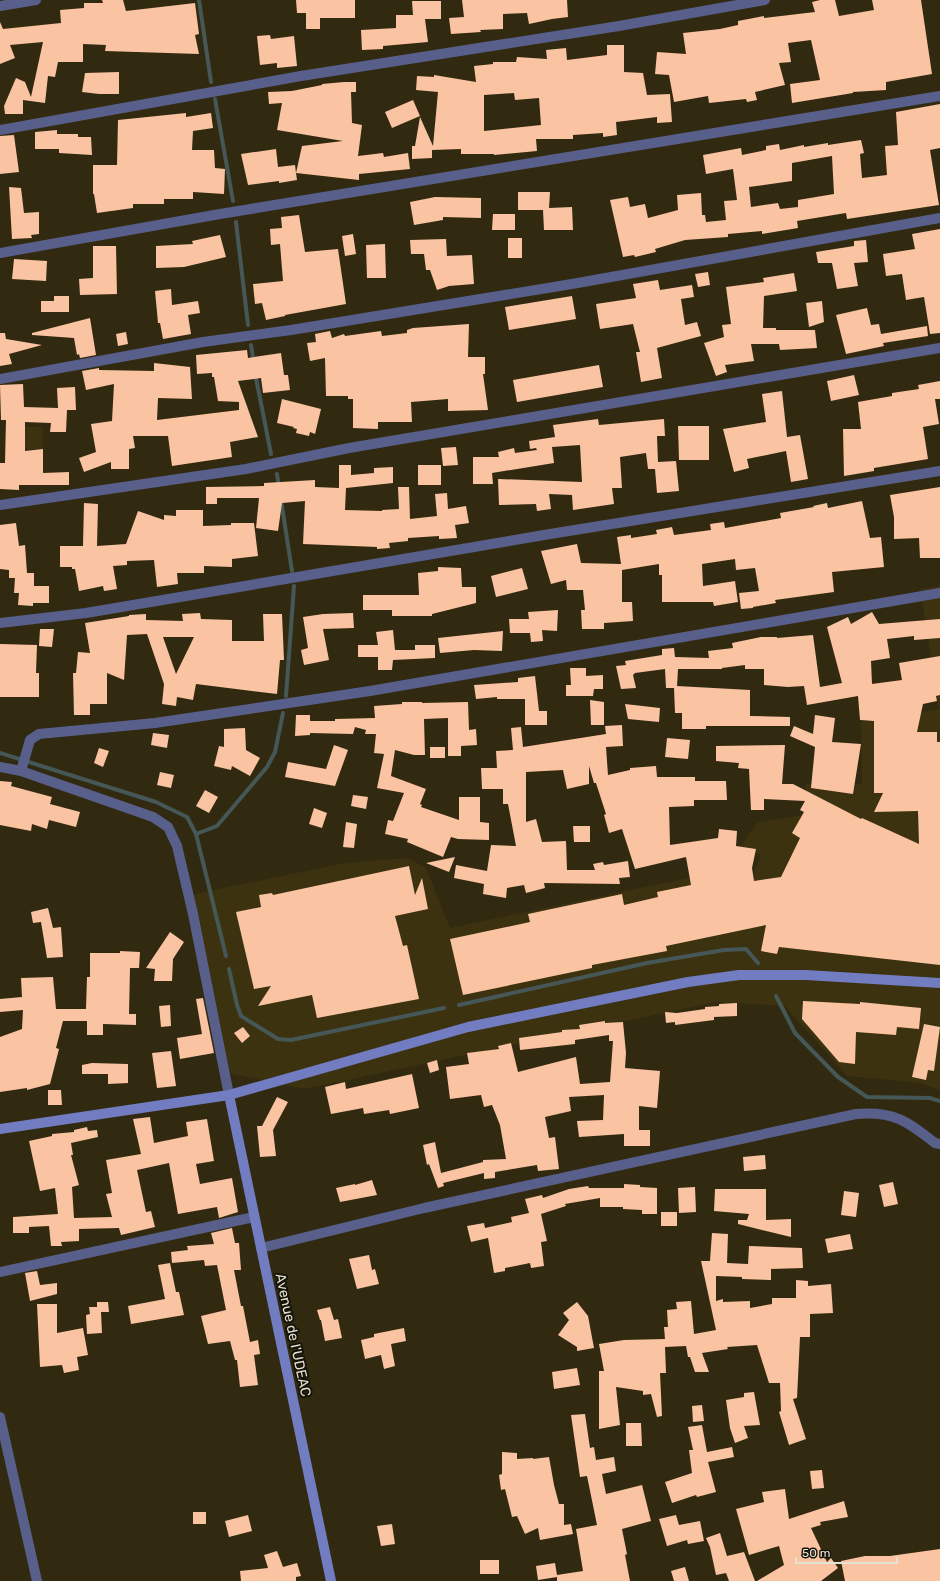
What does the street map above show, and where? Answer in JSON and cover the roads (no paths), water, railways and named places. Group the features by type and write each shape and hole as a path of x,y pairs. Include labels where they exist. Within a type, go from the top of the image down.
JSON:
{"main road":[{"path":"0,1129 229,1095 468,1027 688,982 739,975 806,975 940,983"},
{"name":"Avenue de I'UDEAC","path":"229,1095 330,1581"}],"street":[{"path":"0,6 36,0"},
{"path":"0,130 301,76 619,26 765,0"},
{"path":"0,253 220,214 940,96"},
{"path":"0,379 203,342 291,330 572,284 940,218"},
{"path":"0,505 246,468 349,448 940,348"},
{"path":"0,624 86,613 550,534 940,471"},
{"path":"22,768 30,740 39,734 155,723 370,691 940,593"},
{"path":"0,767 22,768 153,817 168,827 177,846 194,914 229,1095"},
{"path":"261,1248 424,1208 856,1114 875,1112 898,1117 935,1143 940,1144"},
{"path":"0,1272 254,1217"},
{"path":"0,1417 37,1581"}],"waterway":[{"path":"199,0 211,82"},
{"path":"215,99 233,201"},
{"path":"236,222 248,325"},
{"path":"251,345 254,363"},
{"path":"255,373 271,454"},
{"path":"277,474 279,487"},
{"path":"281,500 292,571"},
{"path":"286,696 294,586"},
{"path":"196,834 217,826 267,767 275,752 283,713"},
{"path":"0,753 156,802 187,817 196,834 226,956"},
{"path":"459,1005 647,963 724,950 746,949 758,963"},
{"path":"229,969 241,1016 278,1039 291,1040 444,1008"},
{"path":"776,996 795,1033 838,1077 867,1097 930,1098 940,1101"}]}
